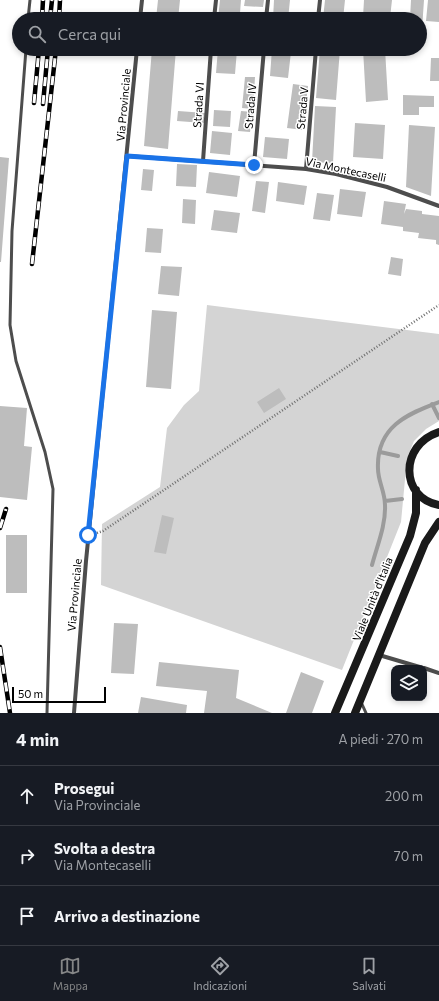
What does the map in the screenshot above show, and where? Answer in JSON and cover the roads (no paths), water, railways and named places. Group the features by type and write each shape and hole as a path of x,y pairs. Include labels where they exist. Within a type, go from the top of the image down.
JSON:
{"main road":[{"name":"Viale Unità d'Italia","path":"336,713 410,536 416,513 416,490 410,478 409,466 412,455 418,444 439,428"},
{"name":"Viale Unità d'Italia","path":"427,437 439,432"},
{"path":"416,490 425,499 439,504"},
{"path":"355,713 426,543 439,522"}],"street":[{"path":"141,12 142,0"},
{"path":"215,12 216,0"},
{"path":"267,12 268,0"},
{"path":"319,12 320,0"},
{"name":"Via Provinciale","path":"74,713 88,535 136,56"},
{"name":"Strada VI","path":"203,161 210,56"},
{"name":"Strada IV","path":"254,165 263,56"},
{"name":"Strada V","path":"306,169 315,56"},
{"name":"Via Montecaselli","path":"127,156 306,169 336,174 387,187 439,206"},
{"path":"379,655 414,665"},
{"path":"427,669 439,673"}],"lane":[{"path":"29,12 30,0"},
{"path":"25,56 12,231 10,325 16,361 45,452 53,490 47,713"},
{"path":"360,701 366,713"}],"waterway":[{"path":"372,565 383,528 385,513 385,500 378,469 382,442 396,424 405,417 439,402"},
{"path":"432,404 439,418"},
{"path":"380,452 398,456"},
{"path":"385,501 402,499"}],"railway":[{"path":"42,12 43,0"},
{"path":"51,12 52,0"},
{"path":"59,12 60,0"},
{"path":"34,103 38,56"},
{"path":"43,104 47,56"},
{"path":"32,264 55,56"},
{"path":"0,528 6,509"},
{"path":"0,647 10,713"}]}
